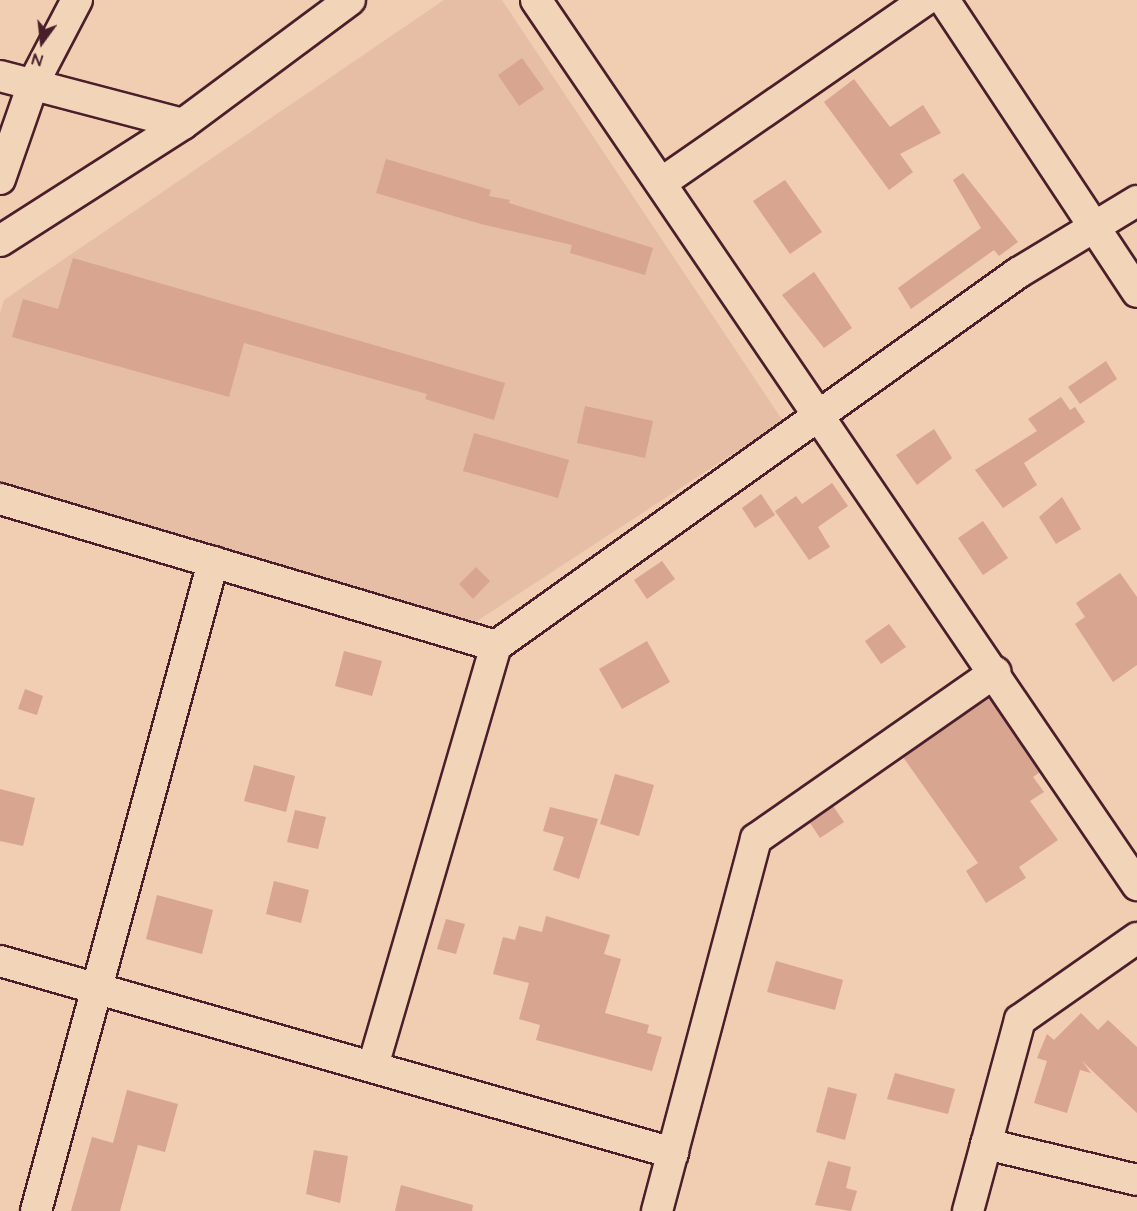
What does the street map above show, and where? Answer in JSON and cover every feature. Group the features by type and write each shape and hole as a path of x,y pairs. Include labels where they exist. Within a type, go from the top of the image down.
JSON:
{"street":[{"path":"0,179 33,84 77,0"},
{"path":"0,241 183,124 350,0"},
{"path":"536,0 995,672 1137,885"},
{"path":"661,183 925,0"},
{"path":"944,0 1137,292"},
{"path":"0,76 183,124"},
{"path":"373,1066 496,646 821,417 1018,273 1137,201"},
{"path":"0,499 496,646"},
{"path":"36,1211 213,562"},
{"path":"657,1211 756,839 995,672"},
{"path":"968,1211 1020,1020 1137,938"},
{"path":"0,961 96,990 373,1066 673,1154"},
{"path":"986,1144 1137,1180"}],"shaded area":[{"path":"444,0 502,0 783,421 474,623 0,482 0,313 4,300"}],"building":[{"path":"522,58 544,89 519,106 498,75"},
{"path":"854,79 890,127 923,105 941,133 900,154 913,172 889,190 824,102"},
{"path":"386,159 491,190 489,196 510,200 509,203 653,248 645,275 570,253 572,245 481,224 376,193"},
{"path":"963,173 1018,242 999,256 994,250 911,309 898,288 981,228 953,180"},
{"path":"785,180 822,232 790,254 753,201"},
{"path":"73,258 505,383 494,420 425,399 427,394 244,343 229,397 12,337 23,299 58,309"},
{"path":"814,272 852,328 824,348 782,295"},
{"path":"1106,361 1117,379 1080,404 1068,387"},
{"path":"1061,397 1070,410 1075,407 1085,422 1024,463 1037,485 1003,508 975,470 1037,431 1028,419"},
{"path":"585,406 653,421 645,458 577,443"},
{"path":"934,429 952,458 917,485 896,455"},
{"path":"474,433 569,460 558,498 463,471"},
{"path":"832,483 848,506 818,527 830,547 809,560 775,511 796,496 802,504"},
{"path":"761,494 775,515 755,528 742,508"},
{"path":"1062,497 1081,529 1056,544 1039,517"},
{"path":"983,521 1008,558 983,575 958,538"},
{"path":"662,561 675,579 647,599 634,580"},
{"path":"476,567 490,581 473,599 459,584"},
{"path":"1120,573 1137,597 1137,665 1113,682 1075,624 1085,617 1076,603"},
{"path":"889,624 906,647 881,664 865,641"},
{"path":"647,641 670,682 622,709 599,669"},
{"path":"344,651 382,661 372,696 335,686"},
{"path":"25,689 43,696 37,715 18,709"},
{"path":"989,697 1040,772 1033,777 1044,792 1030,801 1058,840 1019,867 1026,878 986,903 966,871 978,863 903,757"},
{"path":"254,765 295,776 286,812 244,801"},
{"path":"615,774 654,785 639,836 600,824"},
{"path":"0,789 35,798 23,846 0,841"},
{"path":"833,806 844,822 820,838 810,823"},
{"path":"550,807 598,819 579,879 553,870 564,837 543,831"},
{"path":"295,810 326,817 318,849 287,842"},
{"path":"274,881 309,890 301,923 266,914"},
{"path":"157,895 213,910 202,954 146,939"},
{"path":"546,916 610,935 604,954 621,959 605,1013 649,1025 647,1033 662,1037 652,1071 536,1040 540,1025 519,1019 529,983 493,974 503,937 515,940 519,926 542,932"},
{"path":"446,919 465,924 456,954 437,949"},
{"path":"776,961 843,980 835,1010 767,992"},
{"path":"1081,1013 1098,1030 1108,1020 1137,1047 1137,1113 1082,1061 1091,1073 1080,1070 1067,1113 1034,1103 1047,1061 1037,1058 1047,1034 1054,1040"},
{"path":"895,1073 955,1089 948,1114 887,1099"},
{"path":"828,1087 857,1094 845,1140 816,1132"},
{"path":"127,1090 178,1104 165,1152 138,1145 120,1211 71,1211 92,1137 113,1143"},
{"path":"314,1150 348,1156 340,1203 306,1194"},
{"path":"828,1161 851,1167 846,1188 857,1191 851,1211 815,1205"},
{"path":"401,1185 473,1205 472,1211 395,1211"}]}
